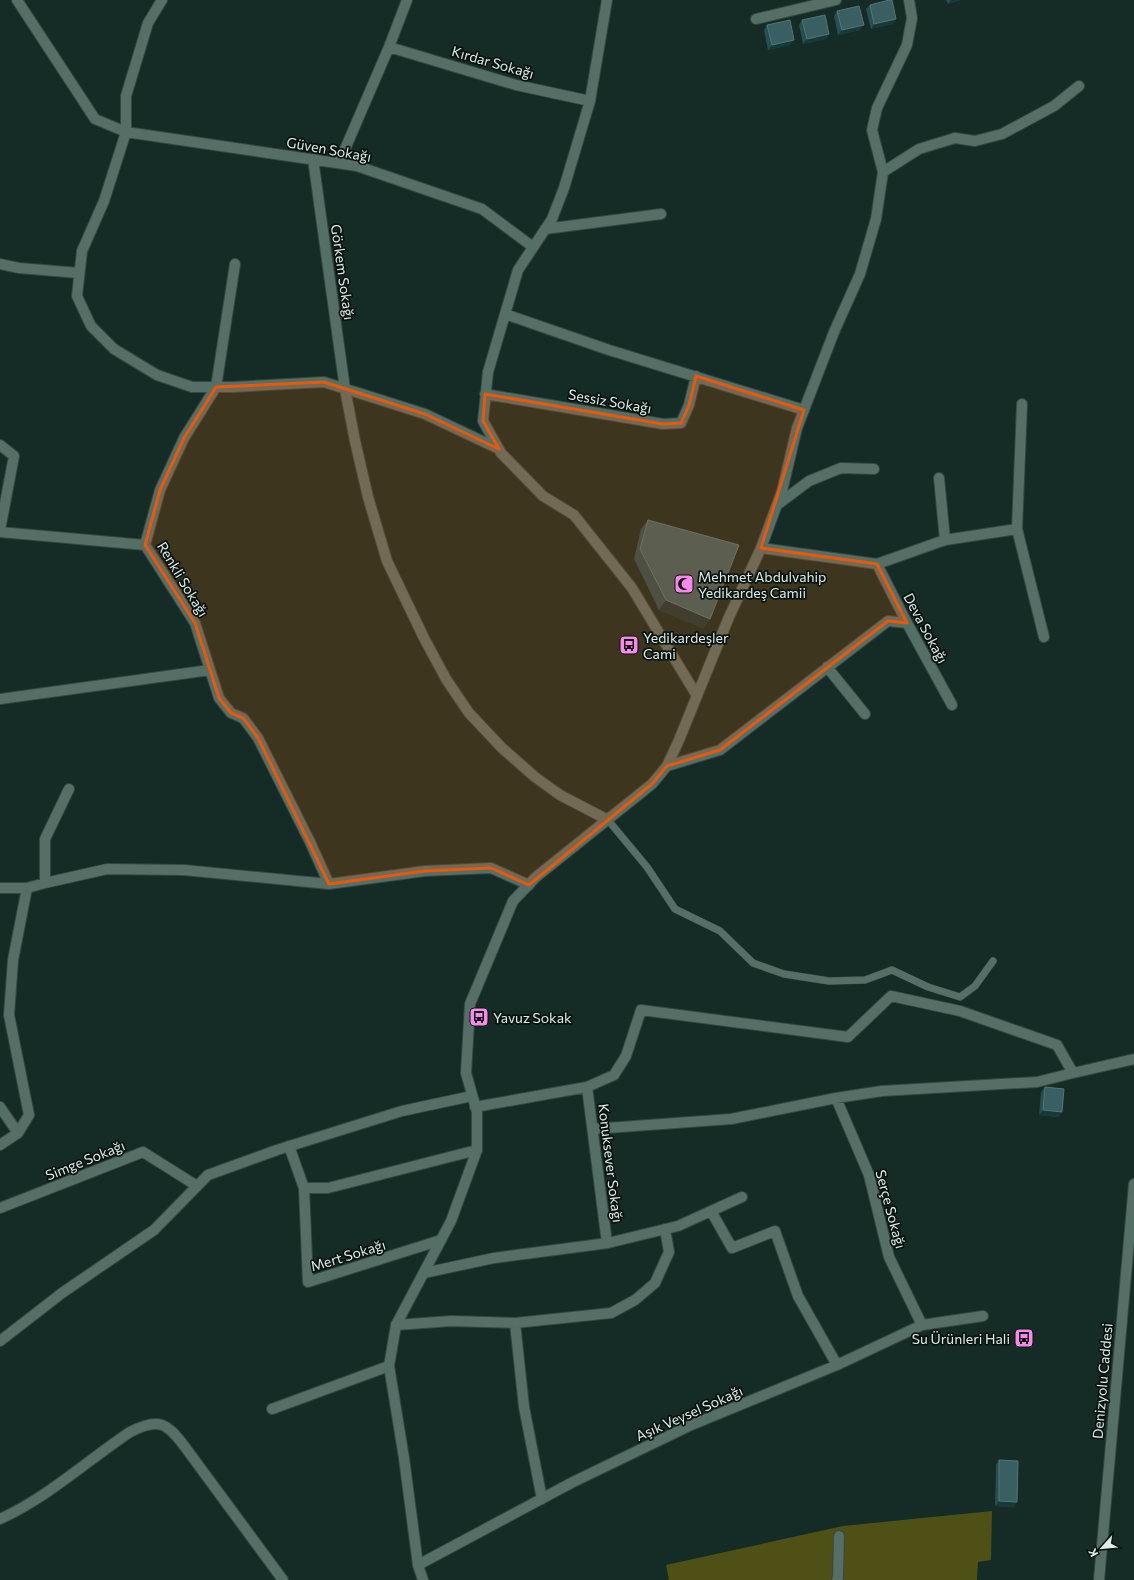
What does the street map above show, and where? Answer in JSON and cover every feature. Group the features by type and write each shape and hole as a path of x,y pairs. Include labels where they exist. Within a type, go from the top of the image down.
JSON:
{"street":[{"name":"Güven Sokağı","path":"17,0 95,118 126,132 357,166 482,209 533,247"},
{"path":"162,0 148,23 126,96 126,132 104,201 82,251 77,296 91,326 114,349 157,375 192,387 324,382 425,414 499,449"},
{"path":"339,163 389,47 407,0"},
{"path":"607,0 590,101 564,188 552,219 518,270 488,372 483,421 499,449 543,496 574,515 632,588 697,696"},
{"path":"756,19 836,0"},
{"path":"423,1580 418,1565 404,1458 388,1366 396,1325 451,1221 477,1150 477,1112 466,1073 470,1004 513,901 529,885 652,784 667,766 729,617 762,548 782,491 797,428 834,332 860,274 876,220 883,172 872,130 877,108 907,45 912,18 909,0"},
{"name":"Kırdar Sokağı","path":"389,47 516,85 590,101"},
{"path":"883,172 919,149 955,138 974,141 1002,134 1054,106 1079,86"},
{"name":"Görkem Sokağı","path":"313,160 345,389 368,497 387,561 424,638 446,679 469,713 502,748 530,772 560,795 608,820"},
{"path":"545,229 661,214"},
{"path":"0,264 19,268 79,273"},
{"path":"216,387 234,264"},
{"path":"505,314 609,350 804,410"},
{"name":"Sessiz Sokağı","path":"485,394 663,424 681,423 689,405 696,376"},
{"name":"Renkli Sokağı","path":"216,387 184,438 160,490 145,545 195,623 219,698 231,713 244,718 258,738 307,835 329,884"},
{"path":"1022,404 1017,529 1044,637"},
{"path":"0,445 14,456 0,531 145,545"},
{"path":"777,505 808,481 842,468 874,469"},
{"path":"939,478 946,540"},
{"path":"762,548 877,564 946,540 1017,529"},
{"name":"Deva Sokağı","path":"877,564 907,623 952,705"},
{"path":"667,766 720,750 888,621 907,623"},
{"path":"827,667 866,714"},
{"path":"0,700 210,670"},
{"path":"45,882 45,839 69,790"},
{"path":"0,888 27,888 45,882 107,869 184,870 329,884 425,871 491,868 529,885"},
{"path":"0,1145 18,1133 28,1115 9,1015 13,960 27,888"},
{"path":"475,1107 587,1087 614,1075 626,1056 641,1010 848,1037 890,996 960,1011 1057,1045 1073,1073"},
{"path":"593,1129 731,1119 836,1098 882,1091 1037,1082 1134,1059"},
{"name":"Konuksever Sokağı","path":"587,1087 607,1243"},
{"path":"0,1341 62,1293 154,1230 208,1175 289,1146 402,1112 472,1096"},
{"name":"Serçe Sokağı","path":"836,1098 869,1175 889,1257 922,1325"},
{"path":"0,1107 18,1133"},
{"name":"Mert Sokağı","path":"289,1146 304,1188 308,1282 441,1240"},
{"path":"304,1188 328,1188 477,1150"},
{"name":"Simge Sokağı","path":"0,1208 143,1152 197,1186"},
{"name":"Denizyolu Caddesi","path":"1098,1580 1134,1184"},
{"path":"424,1273 494,1258 607,1243 678,1226 742,1197"},
{"path":"711,1211 732,1248 775,1232 798,1296 836,1365"},
{"path":"396,1325 450,1321 515,1323 611,1312 635,1300 655,1283 669,1252 665,1229"},
{"name":"Aşık Veysel Sokağı","path":"418,1565 542,1499 689,1426 836,1365 922,1325 983,1316"},
{"path":"515,1323 524,1407 542,1499"},
{"path":"272,1409 388,1366"},
{"path":"0,1519 25,1507 43,1496 130,1432 143,1425 156,1423 166,1426 174,1433 283,1580"},
{"path":"837,1580 839,1536"}],"lane":[{"path":"608,820 647,867 675,909 720,931 753,963 784,974 829,981 865,980 892,970 928,987 960,997 975,986 993,961"}],"highlighted area":[{"path":"696,376 804,410 761,548 877,564 907,623 888,621 720,750 667,766 652,784 529,885 491,868 425,871 329,884 258,738 243,718 231,713 219,698 195,623 145,545 160,490 184,438 216,387 324,382 425,414 499,449 483,421 485,394 663,424 681,423 689,405"}],"shaded area":[{"path":"992,1511 991,1560 978,1562 977,1580 669,1580 666,1565 843,1526"}],"building":[{"path":"892,0 896,19 874,24 870,5"},
{"path":"859,6 864,25 842,30 837,11"},
{"path":"825,15 829,34 807,39 802,20"},
{"path":"790,20 794,40 772,45 767,25"},
{"name":"Mehmet Abdulvahip Yedikardeş Camii","path":"648,520 739,545 710,619 666,600 640,549"},
{"path":"1045,1087 1064,1089 1062,1112 1043,1110"},
{"path":"999,1460 1018,1461 1017,1502 999,1501"}],"place":[{"name":"Mehmet Abdulvahip Yedikardeş Camii","path":"684,584"},
{"name":"Yedikardeşler Cami","path":"629,645"},
{"name":"Yavuz Sokak","path":"479,1017"},
{"name":"Su Ürünleri Hali","path":"1024,1338"}]}
